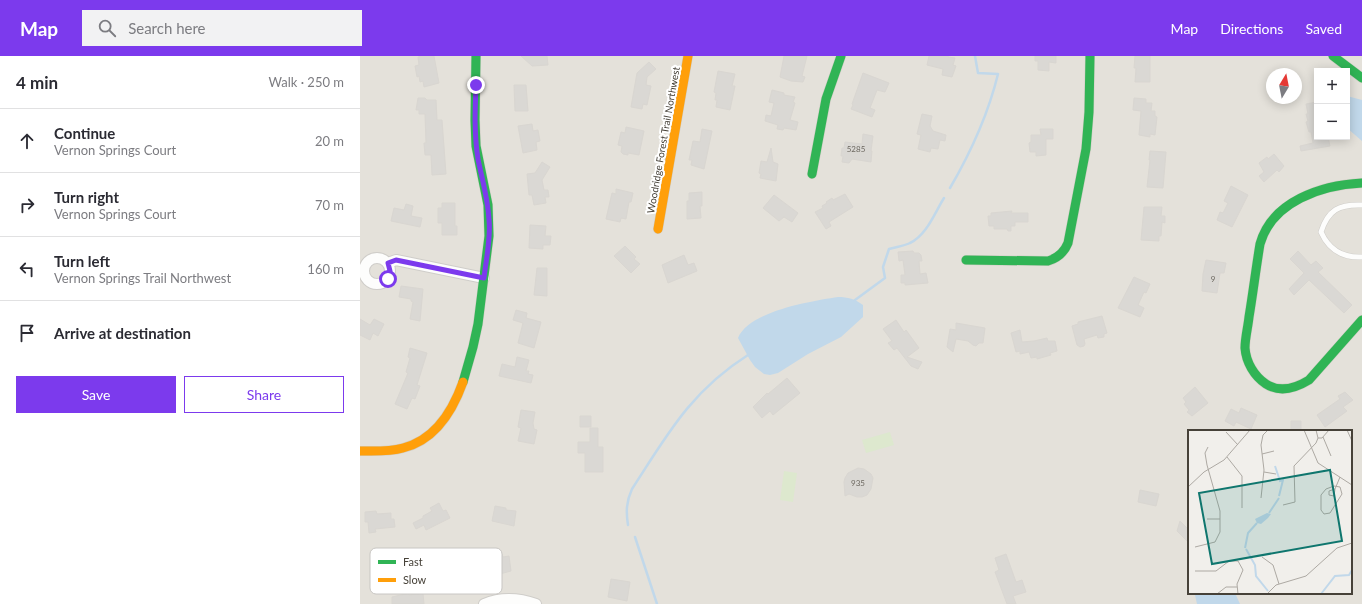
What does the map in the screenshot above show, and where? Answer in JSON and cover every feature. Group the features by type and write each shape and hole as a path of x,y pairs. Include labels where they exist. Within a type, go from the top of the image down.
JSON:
{"street":[{"path":"360,451 390,451 410,446 428,436 438,427 446,416 456,397 472,352 478,330 490,221 478,159 475,129 476,56"},
{"name":"Woodridge Forest Trail Northwest","path":"658,229 688,56"},
{"path":"812,174 823,111 834,70 841,56"},
{"path":"966,260 1048,261 1057,259 1064,253 1068,243 1086,149 1089,112 1090,56"},
{"path":"1333,56 1362,78"},
{"path":"1362,183 1337,184 1310,194 1277,215 1264,232 1260,244 1246,340 1246,357 1249,367 1262,382 1274,387 1286,389 1298,386 1309,380 1362,320"},
{"path":"388,263 396,260 484,278"},
{"path":"484,604 503,599 518,599 536,604"}],"lane":[{"path":"1362,205 1350,205 1332,212 1325,220 1321,232 1325,241 1343,256 1362,257"}],"shaded area":[{"path":"360,56 1362,56 1362,604 360,604"}],"green space":[{"path":"890,432 894,445 866,453 862,440"},
{"path":"784,471 797,473 793,502 780,500"}],"water":[{"path":"1350,97 1362,100 1362,141 1350,131"},
{"path":"845,297 857,301 863,305 863,317 841,337 808,354 778,373 770,375 764,374 755,367 738,338 744,329 768,314 782,309 813,301"},
{"path":"1194,594 1235,594 1240,604 1197,604"}],"building":[{"path":"434,56 439,83 424,87 423,81 420,82 419,76 417,77 415,66 419,65 418,57"},
{"path":"521,56 547,56 548,65 532,66"},
{"path":"784,56 807,56 802,76 805,77 803,82 791,81 780,77"},
{"path":"929,56 948,56 955,58 953,65 956,66 952,77 942,75 943,69 927,65"},
{"path":"1035,56 1056,56 1056,63 1049,62 1049,71 1038,70 1038,61 1035,61"},
{"path":"1135,56 1150,56 1150,82 1135,82"},
{"path":"649,62 656,69 647,77 646,85 651,86 647,105 643,104 642,109 631,107 637,73"},
{"path":"718,71 735,74 732,86 735,86 730,110 716,107 717,100 715,100 716,93 714,92"},
{"path":"863,73 889,83 885,92 877,90 870,108 875,110 872,117 851,109"},
{"path":"514,85 526,85 528,111 515,111"},
{"path":"772,90 784,93 784,95 795,97 793,102 795,103 790,120 798,122 796,130 784,128 783,130 777,129 778,125 765,121 766,115 771,116 774,103 769,102"},
{"path":"418,98 436,100 437,120 442,120 446,174 432,175 431,155 425,155 425,114 419,114 419,110 416,110"},
{"path":"1134,98 1146,99 1146,103 1152,103 1151,111 1155,111 1155,116 1157,117 1155,135 1150,134 1150,137 1139,135 1141,111 1133,110"},
{"path":"1314,103 1314,140 1329,140 1330,146 1301,151 1300,146 1313,143 1311,132 1309,132 1306,122 1308,121 1306,114 1308,114 1306,104"},
{"path":"922,114 932,116 930,126 933,131 946,135 945,141 940,140 938,149 931,148 930,152 918,149 921,135 917,134"},
{"path":"532,124 533,131 538,130 540,141 536,142 537,150 523,153 518,126"},
{"path":"626,127 644,131 639,155 628,153 628,155 621,152 622,146 618,145 621,132 625,133"},
{"path":"702,129 712,131 704,169 691,165 692,160 689,160 693,141 700,142"},
{"path":"1040,129 1053,129 1053,139 1046,139 1046,155 1036,156 1036,152 1030,152 1029,143 1031,142 1031,135 1041,135"},
{"path":"863,134 873,136 871,162 852,159 849,163 842,162 842,148 844,148 845,142 862,144"},
{"path":"771,148 773,162 778,164 776,181 760,178 761,174 759,173 761,161 767,162"},
{"path":"1150,151 1166,152 1163,188 1147,187"},
{"path":"1274,154 1284,166 1279,172 1277,170 1264,182 1259,176 1264,172 1259,163 1267,157 1268,159"},
{"path":"542,162 550,167 542,180 544,190 548,190 549,197 545,197 546,203 534,205 532,195 529,195 527,174 535,173"},
{"path":"1231,186 1248,195 1232,227 1217,220 1220,212 1223,213 1228,203 1224,201"},
{"path":"616,189 633,193 631,202 629,202 626,219 621,218 620,222 606,219 612,193 616,194"},
{"path":"702,192 702,206 700,206 701,218 687,219 687,201 689,201 689,193"},
{"path":"845,194 853,207 829,222 831,226 826,229 815,212 823,208 822,206 832,198 833,200"},
{"path":"774,195 798,213 792,222 784,217 779,221 763,208"},
{"path":"442,203 455,203 455,226 457,226 457,235 442,235 442,223 438,223 438,208 442,208"},
{"path":"406,204 413,206 411,216 422,218 420,227 391,221 394,208 404,210"},
{"path":"1144,207 1162,207 1161,216 1165,216 1165,223 1162,222 1159,241 1141,240"},
{"path":"1012,211 1011,213 1028,213 1028,222 1015,222 1015,226 1011,226 1011,231 1008,231 1007,229 994,229 994,226 989,226 988,216 991,216 991,213"},
{"path":"530,225 546,226 545,236 551,236 550,245 543,245 543,249 529,248"},
{"path":"625,246 636,257 634,259 640,264 631,273 614,256"},
{"path":"913,251 914,253 919,253 921,255 922,261 919,261 920,274 926,273 928,283 905,285 905,283 901,283 901,275 905,275 903,260 899,261 898,252"},
{"path":"1298,251 1311,265 1316,261 1323,268 1318,272 1352,305 1344,313 1309,280 1294,295 1289,289 1304,273 1290,259"},
{"path":"684,255 688,265 694,263 697,271 668,283 662,265"},
{"path":"1206,260 1226,263 1224,273 1220,273 1217,293 1202,291"},
{"path":"537,268 547,268 547,296 534,295"},
{"path":"1134,277 1150,284 1146,293 1144,292 1138,305 1144,308 1140,317 1118,308"},
{"path":"401,286 423,289 420,321 410,319 413,302 411,299 399,297"},
{"path":"516,310 527,313 526,318 541,322 534,348 518,343 523,323 513,320"},
{"path":"1102,316 1107,333 1104,334 1104,337 1098,338 1097,335 1084,339 1084,346 1080,347 1077,345 1072,326 1078,324 1078,322"},
{"path":"360,319 370,325 374,319 384,324 378,336 373,333 370,340 360,335"},
{"path":"896,320 904,332 906,330 919,348 907,357 922,362 918,369 911,366 897,348 894,350 888,343 892,341 883,329"},
{"path":"956,323 985,328 983,343 979,343 976,346 968,341 956,339 953,352 947,347 950,329 956,330"},
{"path":"1020,330 1022,342 1047,338 1048,341 1055,341 1057,351 1050,353 1051,355 1037,359 1037,357 1031,358 1029,352 1020,354 1020,351 1016,352 1011,333"},
{"path":"410,348 427,353 417,385 420,386 415,399 412,398 407,409 395,404 408,373 406,372 410,358 408,357"},
{"path":"517,357 529,360 526,371 529,371 528,374 533,375 531,383 499,376 502,364 515,367"},
{"path":"787,378 800,393 773,415 770,411 762,418 753,407 767,393 768,394"},
{"path":"1195,387 1208,403 1192,416 1187,412 1189,410 1184,404 1186,402 1183,398"},
{"path":"1345,392 1353,400 1343,407 1347,411 1325,427 1317,415 1340,399 1338,396"},
{"path":"1241,408 1257,415 1251,429 1236,422 1234,426 1225,421 1231,409 1239,413"},
{"path":"521,410 535,412 533,423 534,429 537,430 534,444 518,441 521,428 518,427"},
{"path":"580,416 591,416 591,427 580,427"},
{"path":"1291,421 1301,421 1301,430 1291,430"},
{"path":"590,428 598,428 598,447 603,447 603,472 585,472 585,453 578,453 578,442 590,442"},
{"path":"858,468 864,469 871,474 873,478 871,489 867,495 862,497 849,494 845,496 845,478 848,473"},
{"path":"1140,490 1159,494 1156,506 1138,502"},
{"path":"439,503 443,511 446,510 450,518 426,530 424,525 416,529 413,523 423,518 423,516 432,511 430,508"},
{"path":"495,506 506,508 506,510 516,511 514,526 492,521"},
{"path":"376,511 377,514 391,513 391,519 394,519 395,527 375,529 376,532 369,533 368,522 365,522 365,512"},
{"path":"1180,521 1188,529 1188,542 1177,531"},
{"path":"502,554 503,557 509,556 511,571 502,573"},
{"path":"1006,554 1016,582 1022,580 1026,592 1013,596 1016,604 1007,604 995,572 999,570 995,558"},
{"path":"611,579 630,582 627,601 608,597"},
{"path":"405,594 423,594 424,604 392,604 392,597"}],"waterway":[{"path":"950,188 965,161 984,119 998,74 978,73 975,56"},
{"path":"855,300 885,278 883,267 889,249 910,243 921,235 930,223 944,198"},
{"path":"628,525 627,507 632,489 669,432 695,399 728,369 748,355"},
{"path":"635,537 657,604"}],"traffic: fast":[{"path":"463,382 478,324 489,236 488,205 476,146 476,56"},
{"path":"812,174 826,99 841,56"},
{"path":"966,260 1048,261 1058,257 1065,250 1068,243 1086,149 1089,112 1090,56"},
{"path":"1333,56 1362,78"},
{"path":"1362,183 1331,187 1300,198 1287,206 1275,217 1266,229 1260,244 1246,336 1245,348 1247,358 1254,373 1266,384 1271,387 1282,389 1293,387 1309,380 1362,320"}],"traffic: slow":[{"path":"658,229 688,56"},
{"path":"360,451 382,451 403,448 424,438 433,431 448,413 463,382"}],"route":[{"path":"388,279 390,275 388,263 396,260 484,278 490,221 478,159 475,129 476,85"}]}
